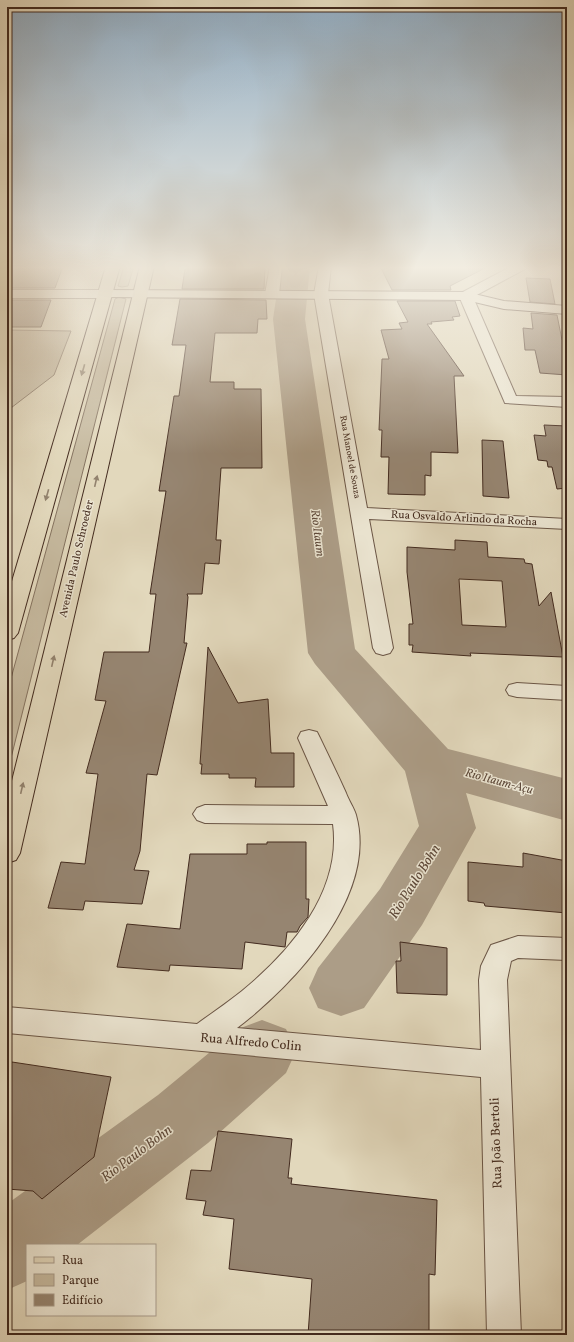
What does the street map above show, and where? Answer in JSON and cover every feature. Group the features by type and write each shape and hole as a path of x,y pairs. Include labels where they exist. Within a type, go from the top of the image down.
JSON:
{"main road":[{"path":"7,633 95,329"},
{"name":"Avenida Paulo Schroeder","path":"7,853 132,329"}],"street":[{"name":"Rua Manoel de Souza","path":"327,329 383,648"},
{"path":"480,329 510,400 567,402"},
{"name":"Rua Osvaldo Arlindo da Rocha","path":"360,514 567,524"},
{"path":"517,690 567,693"},
{"path":"202,1038 265,988 296,956 320,922 338,889 345,865 348,838 344,815 309,738"},
{"path":"205,814 344,815"},
{"name":"Rua João Bertoli","path":"504,1335 495,1065 493,980 495,966 502,953 518,946 567,949"},
{"name":"Rua Alfredo Colin","path":"7,1020 495,1065"}],"green space":[{"path":"107,329 119,329 7,774 7,693"},
{"path":"7,330 71,331 54,375 7,411"}],"building":[{"path":"175,329 257,329 257,333 215,333 210,382 234,382 234,389 261,389 262,468 221,468 216,540 221,540 219,564 205,563 202,594 187,594 184,643 187,643 157,775 147,774 140,851 134,870 149,871 142,904 85,901 83,910 48,908 61,862 85,864 98,774 86,773 106,701 95,700 104,652 149,652 156,594 150,594 166,491 159,491 174,396 179,396 186,345 172,345"},
{"path":"430,329 464,376 454,376 458,453 431,452 431,476 425,475 425,495 388,494 389,457 381,457 382,430 379,430 382,359 389,359 381,330"},
{"path":"523,329 560,329 562,340 567,340 567,375 540,373 535,350 525,350"},
{"path":"544,425 567,426 567,488 557,489 552,467 548,467 547,461 538,460 534,435 546,436"},
{"path":"482,440 503,441 509,498 483,496"},
{"path":"455,540 487,542 488,557 524,559 525,563 532,564 539,606 551,592 563,657 470,653 471,656 412,652 413,645 409,645 409,624 413,624 407,572 407,547 455,550","holes":["459,579 502,581 506,627 462,625"]},
{"path":"208,647 238,703 268,699 271,753 294,753 294,787 255,787 256,778 229,778 229,774 201,774 202,764 200,764"},
{"path":"267,842 306,842 306,899 309,899 308,917 297,932 287,932 285,947 245,942 242,969 170,965 169,971 117,967 127,924 180,929 190,854 247,854 247,844 267,844"},
{"path":"523,853 567,861 567,913 485,906 484,903 468,901 468,862 523,867"},
{"path":"400,942 447,948 447,995 397,993 396,961 401,961"},
{"path":"12,1062 111,1077 94,1157 42,1199 33,1191 7,1189 7,1078"},
{"path":"218,1131 292,1139 288,1178 292,1178 291,1184 437,1200 435,1275 429,1274 429,1335 308,1335 312,1279 229,1269 234,1219 203,1215 206,1201 186,1199 191,1170 211,1171"}],"waterway":[{"name":"Rio Itaum","path":"290,329 332,653 430,764"},
{"name":"Rio Paulo Bohn","path":"341,988 401,907 448,828 430,764"},
{"name":"Rio Itaum-Açu","path":"430,764 567,800"},
{"name":"Rio Paulo Bohn","path":"7,1251 183,1119 262,1051"}]}
